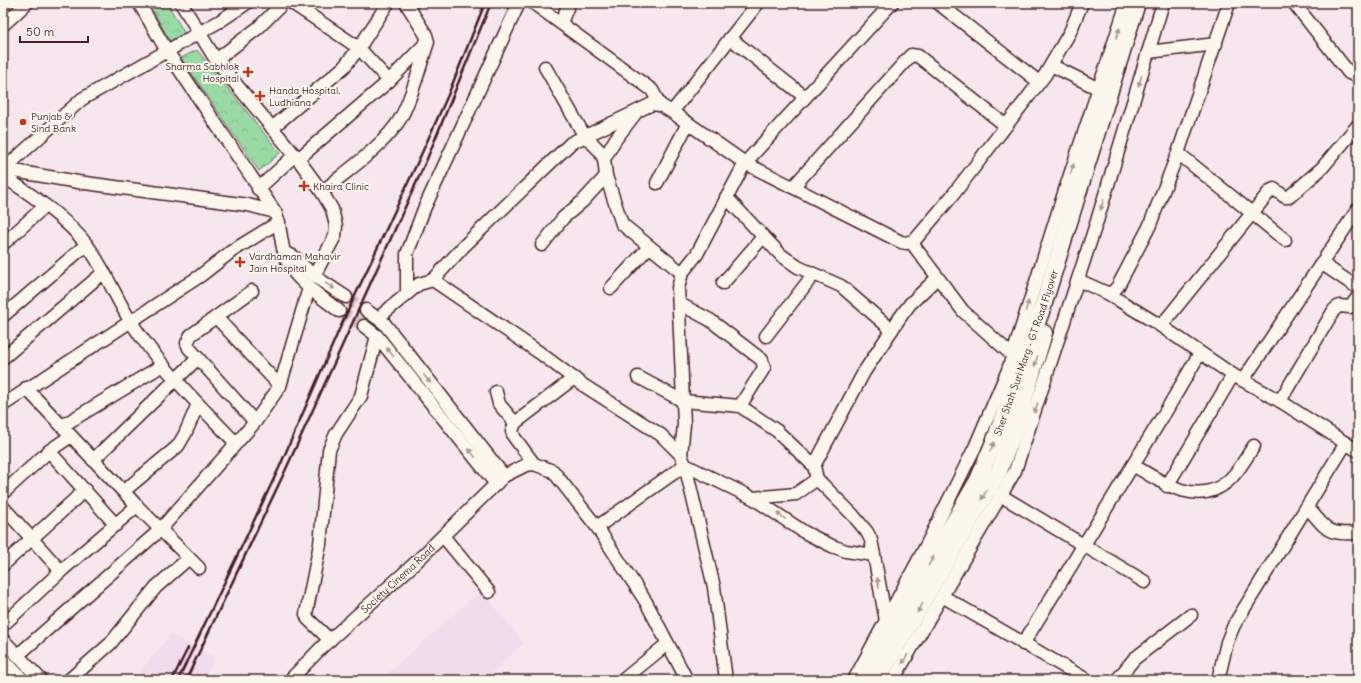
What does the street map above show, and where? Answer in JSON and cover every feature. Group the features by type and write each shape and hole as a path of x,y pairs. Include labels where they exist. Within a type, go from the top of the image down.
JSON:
{"main road":[{"name":"Sher Shah Suri Marg - GT Road Flyover","path":"863,680 978,480 996,437 1043,306 1137,3"},
{"name":"Sher Shah Suri Marg - GT Road Flyover","path":"877,680 999,471 1017,424 1147,3"}],"street":[{"path":"3,25 27,3"},
{"path":"139,3 167,51 277,217 288,264 309,288 339,311"},
{"path":"180,3 216,60 297,157 322,192 332,210 336,226 335,236 314,276"},
{"path":"3,171 82,99 198,33 247,3"},
{"path":"216,60 258,28 283,3"},
{"path":"292,3 309,7 359,48 389,81"},
{"path":"272,128 340,70 359,48 388,3"},
{"path":"322,192 380,142 399,121 428,42 426,34 406,3"},
{"path":"407,294 407,254 424,209 519,3"},
{"path":"533,3 652,90 660,105"},
{"path":"560,23 569,3"},
{"path":"672,112 758,3"},
{"path":"726,680 714,587 683,460 684,424 680,304 678,288 682,273 697,254 745,163 892,3"},
{"path":"938,3 1039,82"},
{"path":"433,280 464,246 566,147 584,135 652,104 660,105 672,112 745,163 901,242 911,242 916,240 952,196 1051,65 1070,32 1082,3"},
{"path":"854,680 886,621 975,446 1012,355 1064,190 1127,3"},
{"path":"893,680 1015,471 1078,280 1163,3"},
{"path":"1108,293 1113,292 1118,286 1149,227 1178,153 1229,3"},
{"path":"1294,3 1349,73 1354,74 1358,71"},
{"path":"730,38 805,97"},
{"path":"258,188 389,81 428,42"},
{"path":"1148,52 1216,44"},
{"path":"793,187 911,55 918,56 1005,124"},
{"path":"1051,65 1099,89"},
{"path":"544,67 584,135 599,150 604,159 606,176 622,224 682,273"},
{"path":"604,159 615,140 639,110"},
{"path":"657,183 688,124"},
{"path":"1161,326 1272,190 1276,190 1286,197 1291,196 1322,168 1358,125"},
{"path":"1178,153 1285,240"},
{"path":"3,171 67,224 86,245 104,272 131,321 163,365 236,443"},
{"path":"3,171 248,204 277,217"},
{"path":"542,245 563,218 583,201 606,176"},
{"path":"726,197 763,237 789,262 812,275 841,286 892,330"},
{"path":"3,244 45,206"},
{"path":"1167,486 1238,377 1321,263 1358,209"},
{"path":"3,404 200,276 277,217"},
{"path":"723,283 763,237"},
{"path":"911,242 962,311 1012,355"},
{"path":"3,316 86,245"},
{"path":"611,288 649,247"},
{"path":"285,253 294,256 314,276 346,296"},
{"path":"1321,263 1358,288"},
{"path":"3,358 104,272"},
{"path":"766,336 812,275"},
{"path":"814,466 861,379 892,330 910,304 937,278"},
{"path":"378,318 424,281 433,280 574,378 660,435 683,460 753,498 804,532 832,546 846,551 874,555"},
{"path":"1078,280 1108,293 1161,326 1200,353 1280,401 1358,452"},
{"path":"18,654 160,530 255,422 280,386 309,288"},
{"path":"252,291 188,339 189,348 255,422"},
{"path":"1280,401 1334,310 1339,306 1350,307 1358,297"},
{"path":"680,304 710,320 764,363 764,368 740,406"},
{"path":"366,310 378,318 500,480"},
{"path":"216,317 280,386"},
{"path":"364,326 377,336 500,480"},
{"path":"330,640 308,618 306,614 320,544 329,450 336,434 361,396 377,336"},
{"path":"1023,644 1200,353"},
{"path":"93,460 198,358"},
{"path":"62,426 163,365"},
{"path":"638,377 683,401 740,406 777,430 814,466 817,479 863,527 871,540 886,621"},
{"path":"574,378 515,423 512,431 514,437 534,464 553,471 597,527 646,602 687,680"},
{"path":"26,388 160,530 199,568"},
{"path":"496,392 499,404 515,423"},
{"path":"124,491 178,446 186,434 198,404"},
{"path":"3,493 49,451 71,436"},
{"path":"1218,680 1227,642 1234,625 1346,443"},
{"path":"1133,465 1167,486 1182,491 1199,493 1219,488 1234,475 1254,446"},
{"path":"49,451 116,525"},
{"path":"597,527 683,460"},
{"name":"Society Cinema Road","path":"290,680 330,640 443,536 500,480 526,464 534,464"},
{"path":"753,498 796,494 817,479"},
{"path":"3,565 85,490"},
{"path":"1000,495 1145,582"},
{"path":"3,625 61,571 137,506"},
{"path":"3,507 61,571"},
{"path":"1307,507 1327,529 1332,532 1340,534 1358,533"},
{"path":"443,536 488,592"},
{"path":"69,680 110,644 156,587 189,558"},
{"path":"942,596 1087,680"},
{"path":"1117,680 1134,658 1191,615"},
{"path":"3,640 18,654 41,680"},
{"path":"623,680 667,644"},
{"path":"3,659 22,680"}],"shaded area":[{"path":"481,590 524,643 484,680 380,680"},
{"path":"171,634 215,658 203,680 133,680"}],"green space":[{"path":"149,3 167,3 185,34 170,41"},
{"path":"197,50 280,153 259,171 181,58"}],"tunnel":[{"path":"346,297 366,310"},
{"path":"339,311 364,326"}],"railway":[{"path":"178,680 279,468 339,330 448,95 485,3"},
{"path":"186,680 286,469 427,159 491,3"},
{"path":"172,680 188,648"}],"place":[{"name":"Sharma Sabhlok Hospital","path":"248,72"},
{"name":"Handa Hospital, Ludhiana","path":"260,96"},
{"name":"Punjab & Sind Bank","path":"23,122"},
{"name":"Khaira Clinic","path":"304,186"},
{"name":"Vardhaman Mahavir Jain Hospital","path":"240,262"}]}
